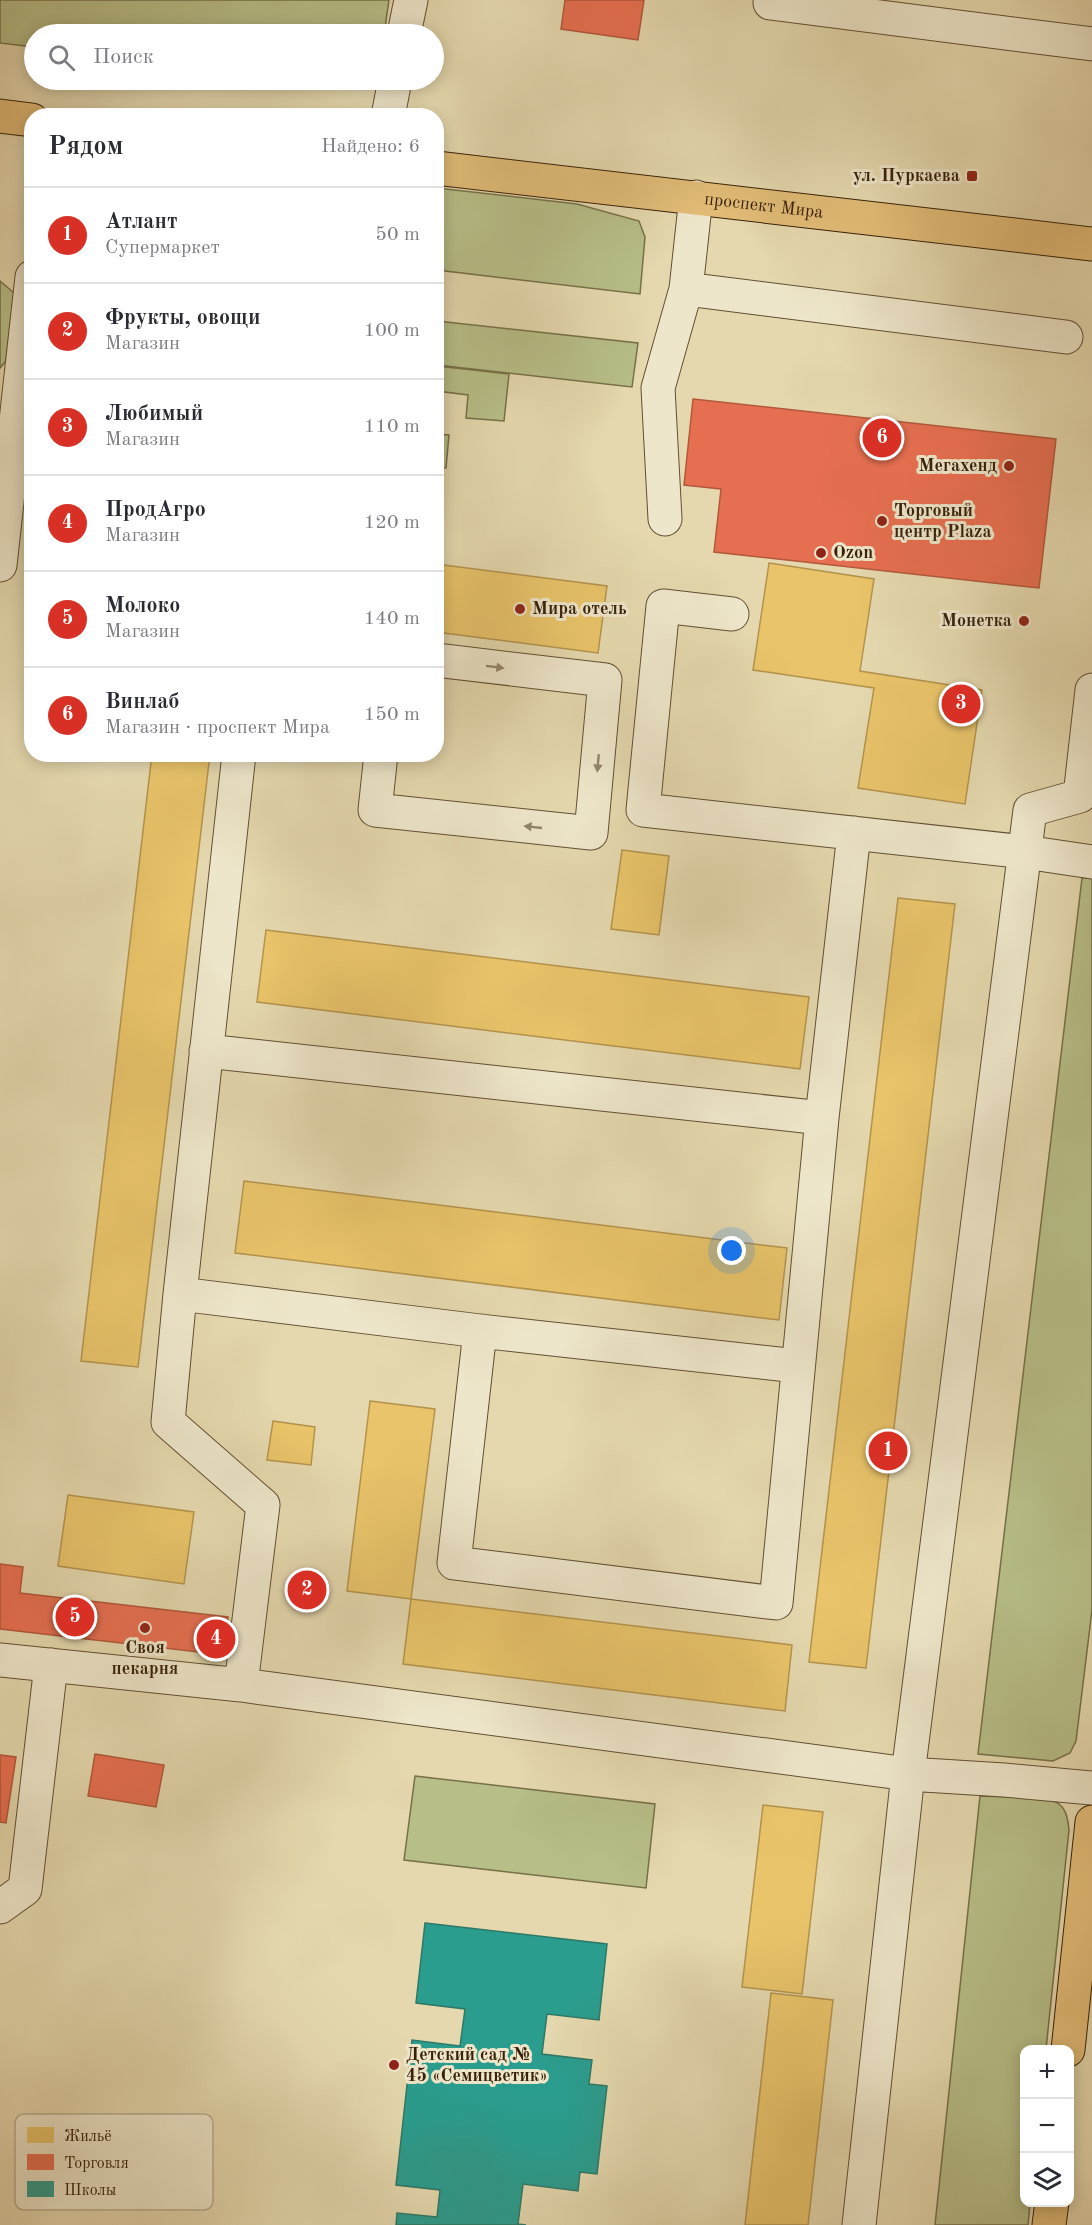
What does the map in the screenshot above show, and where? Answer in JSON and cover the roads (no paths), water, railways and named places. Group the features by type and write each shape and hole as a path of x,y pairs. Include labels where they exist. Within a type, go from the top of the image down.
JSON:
{"main road":[{"path":"0,116 24,119"},
{"name":"проспект Мира","path":"444,169 1092,244"},
{"path":"1069,2045 1087,1911 1092,1822"},
{"path":"1050,2225 1052,2207"}],"lane":[{"path":"406,24 411,0"},
{"path":"770,3 1092,44"},
{"path":"390,108 393,90"},
{"path":"665,519 658,388 686,289 696,197"},
{"path":"686,289 1066,337"},
{"path":"0,565 12,520 24,374"},
{"path":"643,810 663,606 732,614"},
{"path":"444,661 605,680 591,833"},
{"path":"859,2225 908,1774 1030,810 1080,796 1092,690"},
{"path":"238,762 168,1422 263,1505 241,1685"},
{"path":"380,762 375,810 591,833"},
{"path":"591,833 614,806 1025,852 1092,862"},
{"path":"480,1331 454,1563 776,1603 822,1118 854,832"},
{"path":"206,1051 822,1118"},
{"path":"180,1294 480,1331 797,1366"},
{"path":"0,1660 241,1685 908,1774 1092,1788"},
{"path":"0,1907 25,1890 51,1665"}],"place":[{"name":"ул. Пуркаева","path":"972,176"},
{"name":"Винлаб","path":"882,438"},
{"name":"Мегахенд","path":"1009,466"},
{"name":"Торговый центр Plaza","path":"882,521"},
{"name":"Ozon","path":"821,553"},
{"name":"Мира отель","path":"520,609"},
{"name":"Монетка","path":"1024,621"},
{"name":"Любимый","path":"961,704"},
{"name":"Атлант","path":"888,1451"},
{"name":"Фрукты, овощи","path":"307,1590"},
{"name":"Молоко","path":"75,1617"},
{"name":"Своя пекарня","path":"145,1628"},
{"name":"ПродАгро","path":"216,1639"},
{"name":"Детский сад № 45 «Семицветик»","path":"394,2065"}]}
